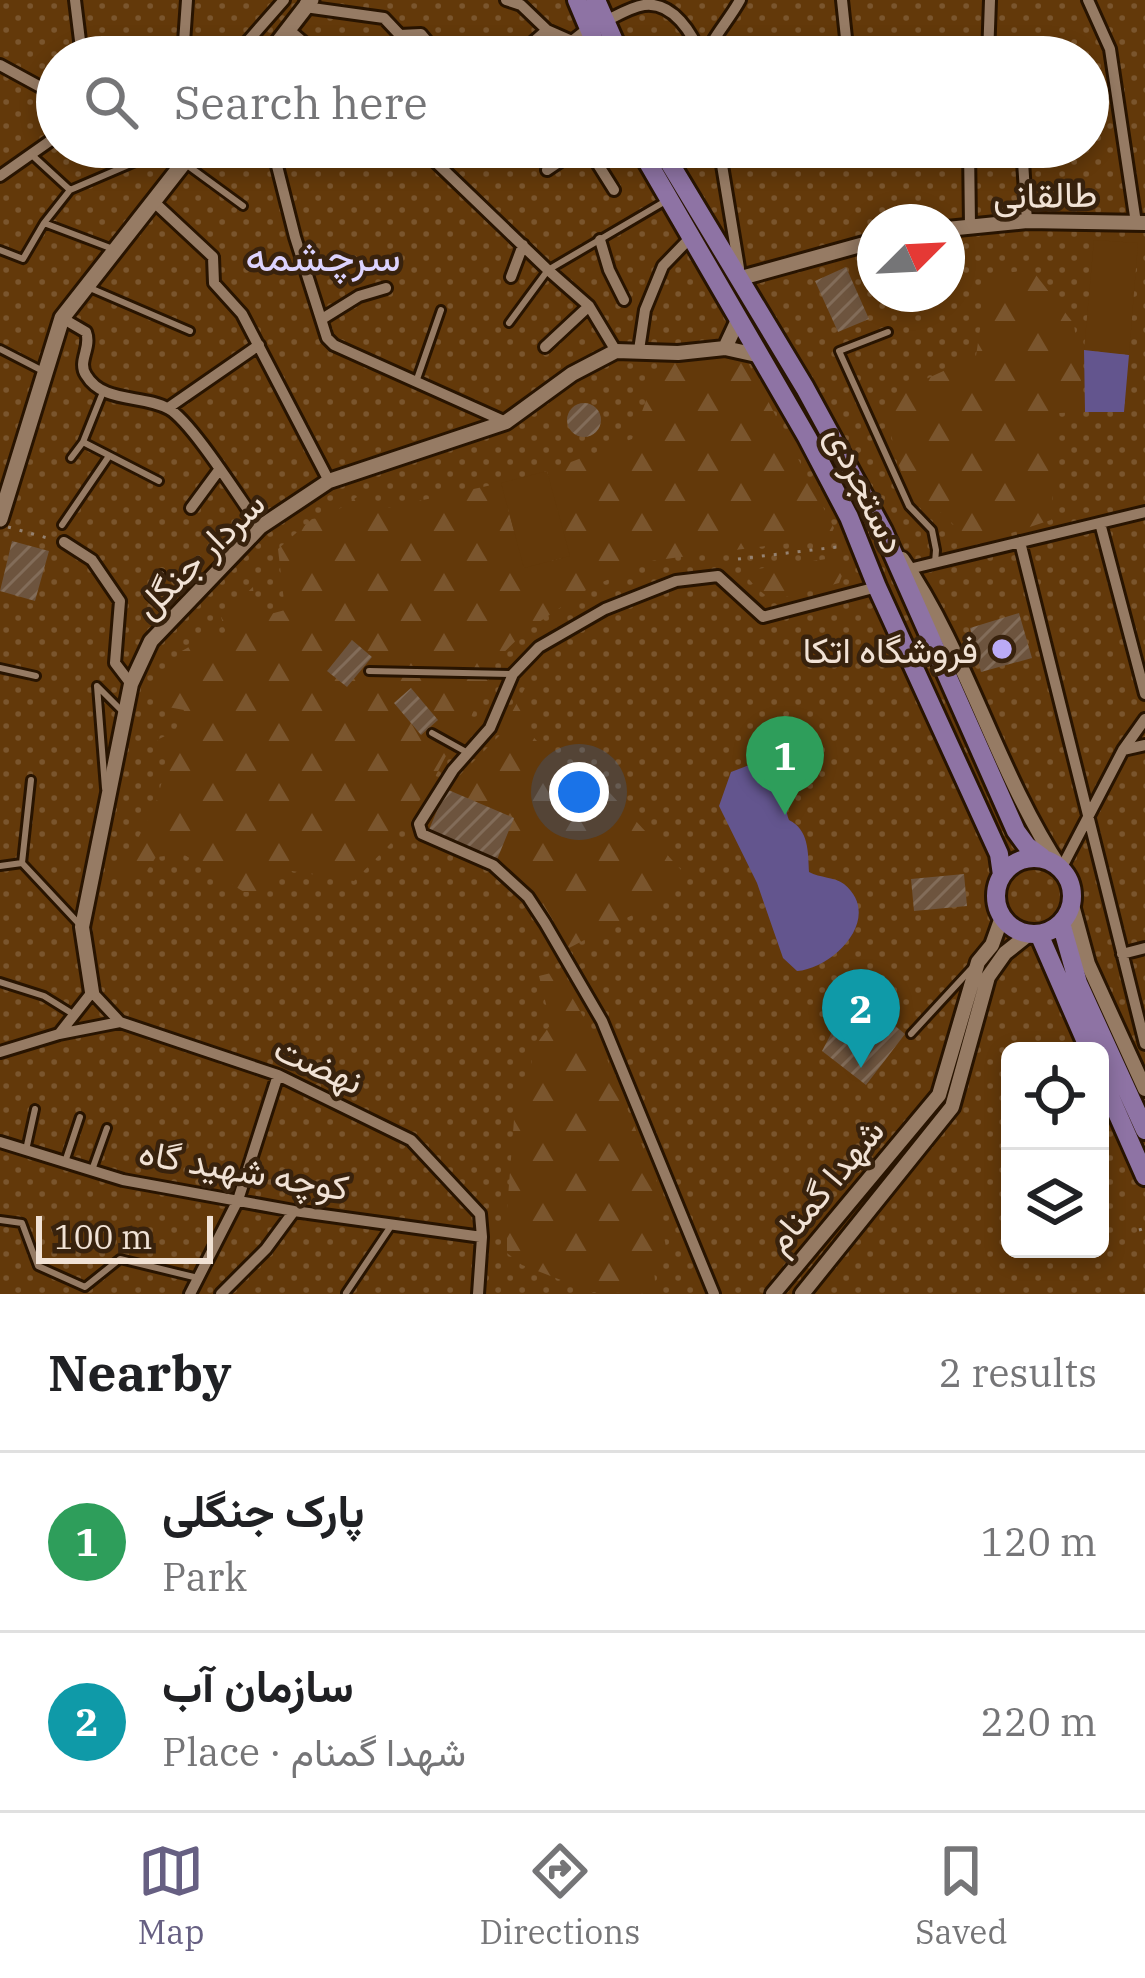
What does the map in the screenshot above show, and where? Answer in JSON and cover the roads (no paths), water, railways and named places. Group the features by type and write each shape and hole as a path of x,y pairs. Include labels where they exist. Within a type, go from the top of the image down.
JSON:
{"main road":[{"path":"577,0 606,36"},
{"path":"596,0 599,36"},
{"path":"283,36 307,2"},
{"path":"4,523 62,318 180,168"},
{"name":"دستجردی","path":"651,168 849,517 1000,854 1002,875"},
{"name":"دستجردی","path":"673,168 806,388 884,531 1016,831 1042,857"},
{"path":"1066,914 1049,932 1018,931 1002,917 996,896 1002,875 1016,862 1042,857 1069,879 1072,892 1066,914 1078,983 1145,1130"},
{"path":"1034,934 1086,1042"},
{"path":"1109,1094 1145,1176"}],"street":[{"path":"75,0 79,36"},
{"path":"184,36 187,0"},
{"path":"252,36 284,0"},
{"path":"506,0 521,5 547,30 561,36"},
{"path":"717,36 740,0"},
{"path":"842,0 846,36"},
{"path":"989,36 990,0"},
{"path":"1088,0 1104,36"},
{"path":"307,2 384,18 400,35 424,36"},
{"path":"580,36 646,5 674,15 691,36"},
{"path":"288,29 296,36"},
{"path":"541,36 547,30"},
{"path":"1109,47 1140,223"},
{"path":"0,65 36,85"},
{"path":"0,176 36,152"},
{"path":"278,168 327,338 506,422"},
{"path":"442,168 589,306 616,350"},
{"path":"599,168 614,190"},
{"path":"723,168 741,278 857,246"},
{"path":"969,168 970,226"},
{"path":"1023,168 1027,221"},
{"path":"154,202 213,257 214,283 242,314 329,481"},
{"name":"طالقانی","path":"965,227 1027,221 1140,223"},
{"path":"639,350 645,310 663,266 691,237"},
{"path":"600,240 624,300"},
{"path":"511,277 523,245"},
{"path":"322,319 358,296 386,288"},
{"path":"545,347 589,306"},
{"path":"62,318 86,332 90,344 82,371 103,392 168,408 184,422 260,527"},
{"path":"724,347 739,319"},
{"path":"168,408 259,345"},
{"name":"سردار جنگل","path":"92,992 82,927 130,684 151,641 260,527 329,481 506,422 572,374 616,350 677,353 724,347 761,356"},
{"path":"191,508 219,470"},
{"path":"909,568 1145,512"},
{"path":"1100,523 1145,694"},
{"path":"884,531 930,600 1024,809 1061,868"},
{"path":"64,542 92,560 120,601 115,663 130,684"},
{"path":"1020,542 1145,1044"},
{"path":"714,1294 602,1021 545,922 528,896 493,866 422,833 419,824 453,770 490,728 513,674 539,647 604,609 676,581 718,576 763,617 878,587"},
{"path":"1061,868 1123,750 1145,719"},
{"path":"1123,750 1145,745"},
{"path":"1066,914 1145,1089"},
{"name":"شهدا گمنام","path":"772,1294 939,1095 978,962 992,945 1002,917"},
{"name":"شهدا گمنام","path":"802,1294 952,1107 988,977 1005,953 1034,934"},
{"path":"1122,954 1145,948"},
{"path":"59,1034 92,992"},
{"name":"نهضت","path":"92,992 121,1022 278,1075 411,1140 480,1214 482,1237"},
{"path":"0,1052 121,1022"},
{"path":"190,1294 238,1200 278,1075"},
{"name":"کوچه شهید گاه","path":"0,1142 123,1180 294,1211 482,1237"},
{"path":"221,1294 266,1249 294,1211"},
{"path":"478,1294 482,1237"}],"lane":[{"path":"32,155 36,159"},
{"path":"46,168 70,190"},
{"path":"0,250 23,259 70,190 121,168"},
{"path":"191,168 243,206"},
{"path":"509,323 548,270 669,199"},
{"path":"44,223 116,250"},
{"path":"87,286 190,332"},
{"path":"416,382 441,310"},
{"path":"888,332 839,351 909,506 932,530 934,563"},
{"path":"0,349 44,371"},
{"path":"71,458 83,442 103,392"},
{"path":"83,442 159,481"},
{"path":"62,525 110,456"},
{"path":"161,574 149,595 173,618"},
{"path":"0,668 36,676"},
{"path":"369,671 513,674"},
{"path":"106,802 97,686 124,712"},
{"path":"432,734 468,753"},
{"path":"31,781 22,863 82,927"},
{"path":"0,866 22,863"},
{"path":"910,1034 978,962"},
{"path":"0,982 75,1014"},
{"path":"26,1150 35,1109"},
{"path":"65,1162 80,1117"},
{"path":"92,1170 107,1129"},
{"path":"0,1220 22,1223 38,1266 88,1291 120,1259 198,1278"},
{"path":"346,1293 393,1223"}],"place":[{"name":"فروشگاه اتکا","path":"1002,649"},
{"name":"پارک جنگلی","path":"785,815"},
{"name":"سازمان آب","path":"861,1068"}],"district":[{"name":"سرچشمه","path":"323,255"}]}
